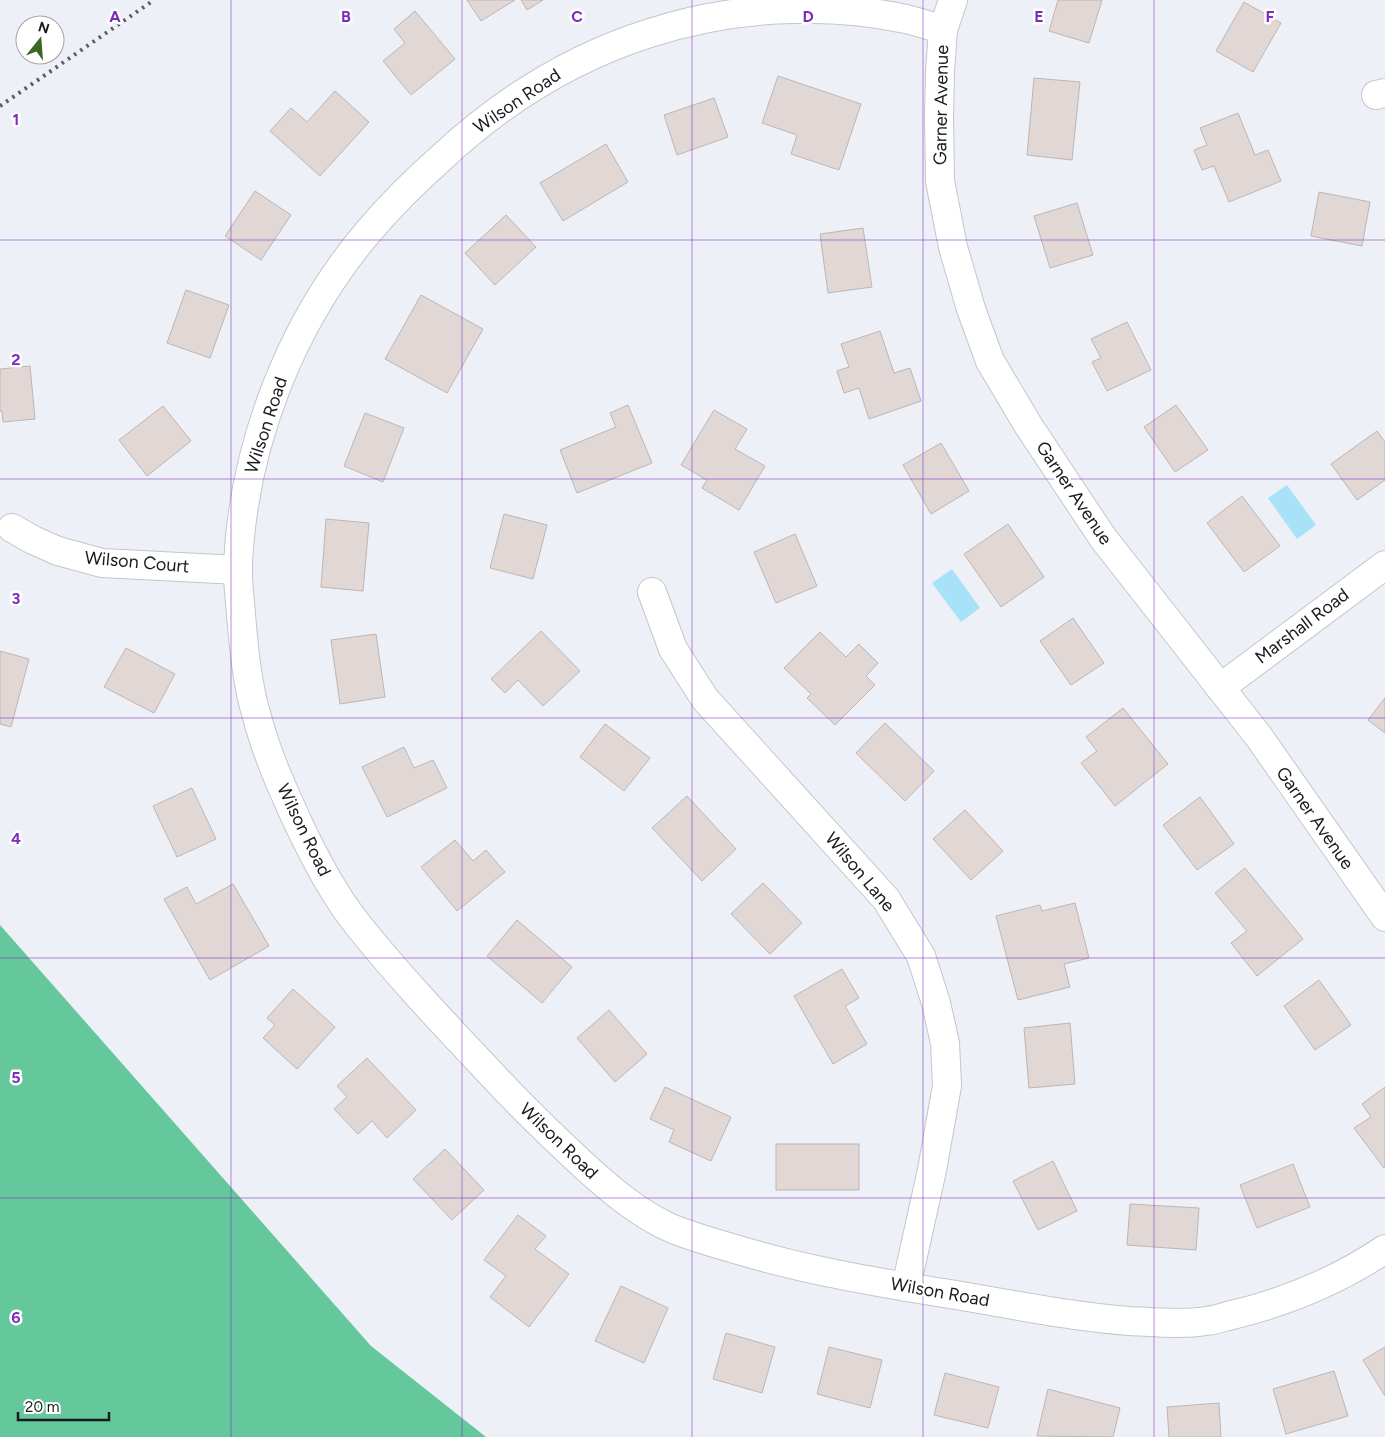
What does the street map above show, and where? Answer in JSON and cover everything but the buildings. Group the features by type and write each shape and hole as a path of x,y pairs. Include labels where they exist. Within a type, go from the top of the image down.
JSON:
{"street":[{"name":"Garner Avenue","path":"953,0 943,30 939,117 940,181 953,247 971,309 990,361 1028,425 1103,538 1259,737 1385,917"},
{"name":"Wilson Road","path":"943,30 896,18 820,9 769,10 725,15 650,32 598,52 555,73 500,108 404,191 364,236 325,290 291,352 268,409 248,482 242,516 238,570 243,646 253,703 272,764 320,868 355,922 434,1013 532,1118 605,1185 639,1210 670,1228 758,1256 906,1287 1094,1318 1166,1323 1206,1322 1258,1309 1308,1290 1366,1262 1385,1249"},
{"name":"Wilson Court","path":"12,528 58,551 102,562 238,570"},
{"name":"Marshall Road","path":"1220,688 1385,565"},
{"name":"Wilson Lane","path":"652,592 674,648 704,699 886,899 921,956 936,1003 945,1043 947,1086 932,1170 906,1287"}],"green space":[{"path":"0,925 371,1346 486,1437 0,1437"}],"water":[{"path":"1287,485 1316,525 1297,539 1268,498"},
{"path":"952,569 980,608 961,622 932,583"}],"railway":[{"path":"0,106 154,0"}]}
